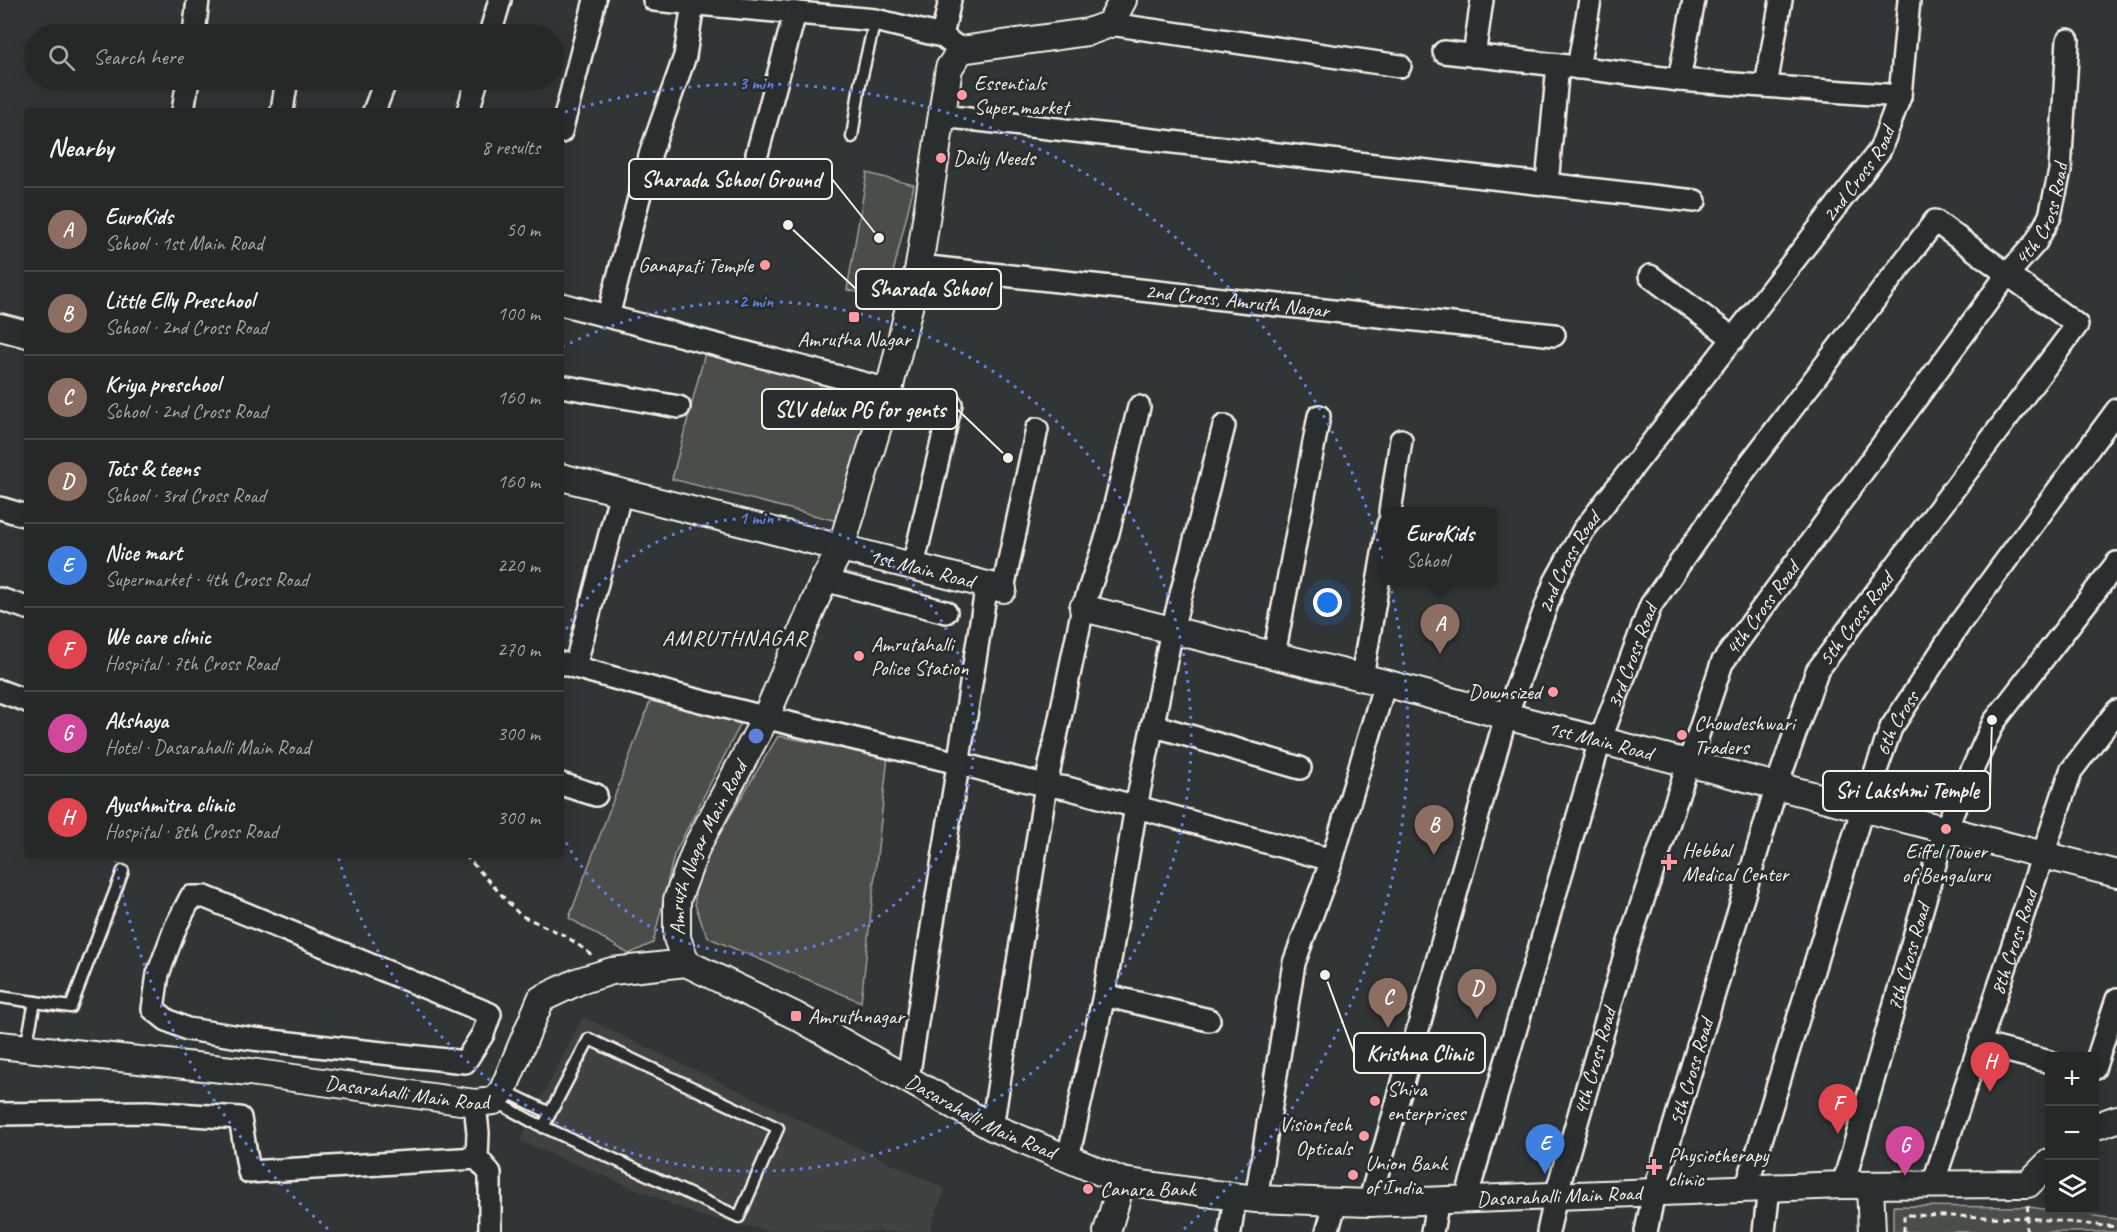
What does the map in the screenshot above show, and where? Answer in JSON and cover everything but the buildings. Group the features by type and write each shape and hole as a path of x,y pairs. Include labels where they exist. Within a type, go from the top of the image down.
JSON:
{"street":[{"path":"195,24 198,0"},
{"path":"493,24 500,0"},
{"path":"564,121 596,0"},
{"path":"654,0 693,4 722,3 795,13 821,8 875,20 951,43 1088,32 1110,24 1400,66"},
{"path":"950,0 951,43"},
{"path":"1110,24 1123,0"},
{"path":"1474,56 1482,0"},
{"path":"1547,184 1568,66 1590,0"},
{"path":"1679,80 1694,0"},
{"path":"1766,86 1780,0"},
{"name":"2nd Cross Road","path":"1369,1203 1506,716 1555,582 1582,531 1880,150 1900,96 1909,0"},
{"path":"608,316 651,152 685,56 693,4"},
{"path":"757,154 795,13"},
{"name":"4th Cross Road","path":"1548,1232 1556,1195 1627,948 1722,663 2007,275 2036,242 2050,216 2060,171 2068,40"},
{"name":"Amruth Nagar Main Road","path":"686,963 677,938 676,900 697,846 765,719 824,580 841,548 889,390 919,266 951,43"},
{"path":"1444,52 1679,80 1900,96"},
{"path":"183,108 186,90"},
{"path":"282,108 285,90"},
{"path":"375,108 382,90"},
{"path":"469,108 474,90"},
{"path":"942,116 1695,201"},
{"name":"5th Cross Road","path":"1646,1232 1654,1192 1777,786 1817,671 2077,325 1935,221"},
{"name":"3rd Cross Road","path":"1466,1199 1600,741 1651,605 1745,470 1935,221"},
{"name":"2nd Cross, Amruth Nagar","path":"919,266 1554,335"},
{"path":"1650,276 1734,339"},
{"path":"564,307 608,316 889,390"},
{"path":"0,327 24,333"},
{"path":"564,387 679,407"},
{"path":"913,566 951,404"},
{"path":"992,1127 1046,786 1083,608 1108,533 1138,407"},
{"name":"6th Cross","path":"1764,1232 1758,1189 1863,807 1891,728 1960,623 2117,410"},
{"path":"1274,655 1320,416"},
{"path":"1068,1158 1104,995 1152,725 1172,630 1224,426"},
{"path":"908,1078 957,762 995,586 1037,429"},
{"path":"1390,507 1401,440"},
{"name":"1st Main Road","path":"564,478 995,586"},
{"path":"621,492 568,665 765,719 957,762 1046,786 1066,788 1332,860"},
{"path":"0,508 24,515"},
{"name":"7th Cross Road","path":"1843,1185 1945,829 1994,722 2117,563"},
{"path":"824,580 946,612"},
{"path":"1230,1232 1246,1197 1294,963 1332,860 1374,680 1383,580"},
{"path":"0,599 24,607"},
{"name":"1st Main Road","path":"1083,608 1374,680 1600,741 2043,853 2117,874"},
{"path":"0,691 24,700"},
{"name":"8th Cross Road","path":"1933,1184 2071,771 2117,711"},
{"path":"1152,725 1300,768"},
{"path":"564,785 596,795"},
{"path":"191,897 205,897 490,1014 483,1034 465,1062 253,1039 187,1029 167,1020 153,1009 158,974 176,926 191,897"},
{"name":"Dasarahalli Main Road","path":"0,1045 491,1098 541,999 579,981 612,971 686,963 796,1016 992,1127 1122,1181 1246,1197 1369,1203 1843,1185 2028,1184"},
{"path":"1104,995 1209,1020"},
{"path":"2099,1054 2117,999"},
{"path":"222,1070 226,1035"},
{"path":"250,1072 253,1039"},
{"path":"1980,1044 2045,1061"},
{"path":"490,1232 490,1173 477,1158 478,1133 491,1098"},
{"path":"0,1114 147,1112 240,1118 249,1172 477,1158"},
{"path":"2099,1125 2117,1119"},
{"path":"2028,1184 2045,1166"},
{"path":"1107,1232 1122,1181"},
{"path":"1870,1185 1872,1232"},
{"path":"1432,1232 1438,1200"},
{"path":"1327,1232 1336,1202"}],"lane":[{"path":"852,137 860,84 875,20"},
{"path":"0,998 71,1007 123,871"},
{"path":"26,1047 34,1002"},
{"path":"491,1098 543,1127 739,1217 778,1128 589,1039 543,1127"},
{"path":"491,1098 550,1113"}],"path":[{"path":"468,858 519,915 566,936 612,971"},
{"path":"2026,1232 2028,1184"},
{"path":"1904,1232 1904,1215 2028,1218 2117,1227"}],"shaded area":[{"path":"867,173 914,185 887,298 847,290"},
{"path":"706,349 875,393 841,522 672,479"},
{"path":"651,699 741,723 674,855 653,943 629,954 569,918"},
{"path":"778,736 888,756 861,1002 709,938 695,904 695,890 701,865"},
{"path":"583,1017 945,1189 929,1232 772,1232 696,1214 520,1141"},
{"path":"1893,1206 2029,1207 2045,1209 2045,1214 2080,1214 2117,1219 2117,1232 1893,1232"}],"place":[{"name":"Essentials Super market","path":"962,95"},
{"name":"Daily Needs","path":"941,158"},
{"name":"Sharada School","path":"788,225"},
{"name":"Sharada School Ground","path":"879,238"},
{"name":"Ganapati Temple","path":"765,265"},
{"name":"Amrutha Nagar","path":"854,317"},
{"name":"SLV delux PG for gents","path":"1008,458"},
{"name":"EuroKids","path":"1440,654"},
{"name":"Amrutahalli Police Station","path":"859,656"},
{"name":"Downsized","path":"1553,692"},
{"name":"Sri Lakshmi Temple","path":"1992,720"},
{"name":"Chowdeshwari Traders","path":"1682,735"},
{"name":"Eiffel Tower of Bengaluru","path":"1946,829"},
{"name":"Little Elly Preschool","path":"1434,855"},
{"name":"Hebbal Medical Center","path":"1669,862"},
{"name":"Krishna Clinic","path":"1325,975"},
{"name":"Amruthnagar","path":"796,1016"},
{"name":"Tots & teens","path":"1477,1019"},
{"name":"Kriya preschool","path":"1388,1028"},
{"name":"Ayushmitra clinic","path":"1990,1092"},
{"name":"Shiva enterprises","path":"1375,1101"},
{"name":"We care clinic","path":"1838,1134"},
{"name":"Visiontech Opticals","path":"1364,1136"},
{"name":"Physiotherapy clinic","path":"1654,1167"},
{"name":"Nice mart","path":"1545,1174"},
{"name":"Union Bank of India","path":"1353,1175"},
{"name":"Akshaya","path":"1905,1176"},
{"name":"Canara Bank","path":"1088,1189"}],"district":[{"name":"AMRUTHNAGAR","path":"735,638"}]}
